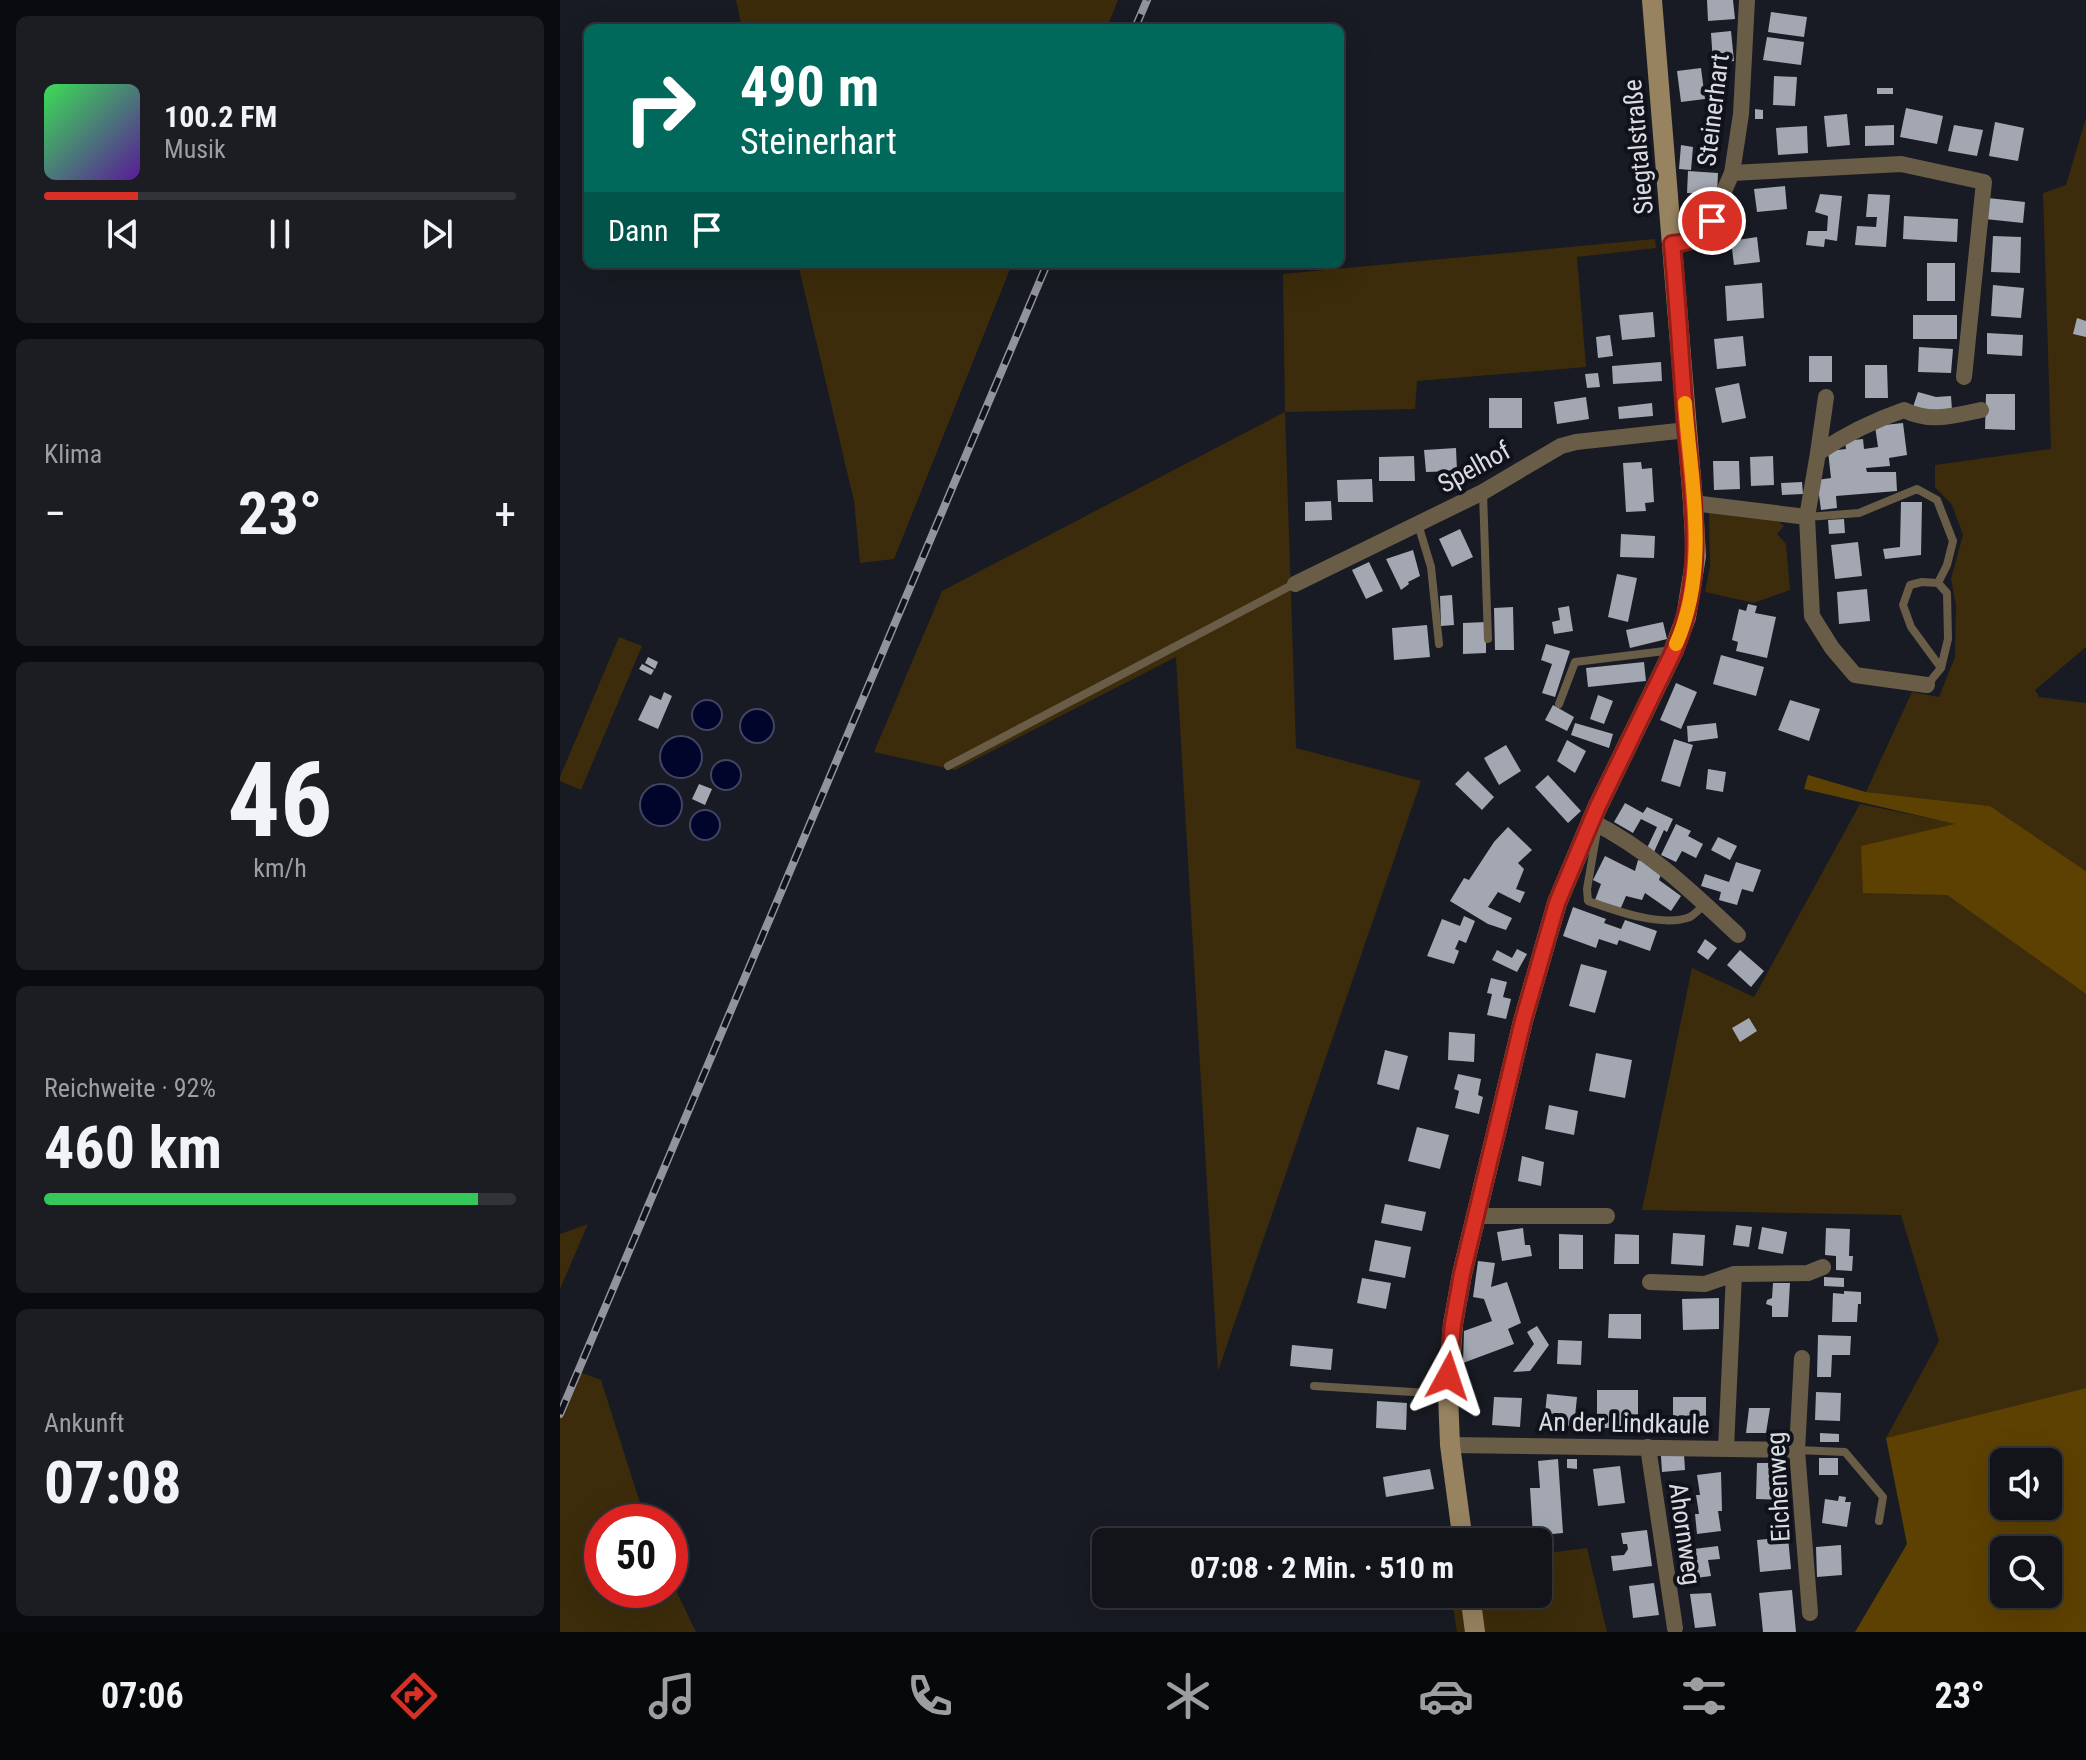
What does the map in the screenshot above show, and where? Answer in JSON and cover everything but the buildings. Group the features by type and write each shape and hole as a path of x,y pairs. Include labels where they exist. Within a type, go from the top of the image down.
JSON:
{"main road":[{"name":"Siegtalstraße","path":"1461,1528 1450,1445 1448,1394 1453,1324 1537,966 1557,903 1674,650 1693,589 1696,556 1693,503 1652,0"},
{"path":"1472,1608 1475,1632"}],"street":[{"name":"Steinerhart","path":"1672,244 1696,240 1705,234 1732,173 1741,114 1747,0"},
{"path":"1732,173 1901,164 1984,182 1964,377"},
{"path":"1826,397 1807,517 1812,616 1832,648 1855,675 1927,685"},
{"path":"1818,453 1873,420 1904,410 1920,418 1941,419 1981,410"},
{"name":"Spelhof","path":"1295,584 1483,492 1568,444 1687,430"},
{"path":"1693,503 1807,517"},
{"path":"1595,823 1653,858 1738,935"},
{"path":"1476,1216 1607,1216"},
{"path":"1650,1282 1705,1284 1734,1274 1808,1273 1823,1267"},
{"path":"1726,1448 1734,1274"},
{"name":"Eichenweg","path":"1802,1358 1797,1450 1810,1613"},
{"name":"An der Lindkaule","path":"1450,1445 1797,1450"},
{"name":"Ahornweg","path":"1648,1447 1675,1628"}],"lane":[{"path":"1807,517 1859,513 1917,489 1937,500 1953,541 1947,565 1938,583"},
{"path":"1483,492 1488,639"},
{"path":"1418,524 1431,567 1439,644"},
{"path":"1927,685 1941,668 1948,639 1947,593 1938,583 1910,585 1903,605 1911,627 1941,668"},
{"path":"948,766 1295,584"},
{"path":"1559,704 1575,662 1674,650"},
{"path":"1595,823 1588,901 1623,914 1657,919 1692,916 1705,904"},
{"path":"1314,1386 1448,1394"},
{"path":"1797,1450 1845,1452 1883,1497 1879,1521"}],"shaded area":[{"path":"736,0 1118,0 1109,24 741,24"},
{"path":"2086,118 2086,647 2035,690 2039,697 2086,703 2086,871 1990,806 1866,792 1912,692 1939,697 1955,657 1956,606 1951,579 1963,535 1952,505 1935,487 1935,465 2051,449 2043,193 2066,185"},
{"path":"1655,239 1656,248 1577,257 1586,367 1417,381 1415,409 1285,412 1283,274"},
{"path":"799,268 1010,268 894,559 860,563 854,501"},
{"path":"1285,412 1296,748 1421,781 1218,1371 1176,657 955,770 874,752 942,591"},
{"path":"1709,509 1772,516 1784,526 1777,534 1786,544 1790,590 1754,603 1705,592 1710,566"},
{"path":"619,637 642,646 581,790 560,781 560,777"},
{"path":"1808,775 1866,792 1990,806 2086,871 2086,994 1947,895 1863,893 1861,846 1955,824 1804,789"},
{"path":"1860,804 1957,824 1863,892 1947,895 2086,994 2086,1388 1886,1438 1939,1341 1901,1215 1642,1210 1692,968 1754,997"},
{"path":"588,1224 560,1289 560,1234"},
{"path":"579,1372 601,1380 640,1504 584,1504 584,1608 684,1608 696,1632 560,1632 560,1416"},
{"path":"2086,1388 2086,1632 1855,1632 1907,1544 1886,1438"},
{"path":"1587,1548 1607,1632 1457,1632 1453,1608 1552,1608 1552,1552"}],"water":[{"path":"707,700 718,704 722,715 718,726 707,730 696,726 692,715 696,704"},
{"path":"757,709 769,714 774,726 769,738 757,743 745,738 740,726 745,714"},
{"path":"681,736 696,742 702,757 696,772 681,778 666,772 660,757 666,742"},
{"path":"726,760 737,764 741,775 737,786 726,790 715,786 711,775 715,764"},
{"path":"661,784 676,790 682,805 676,820 661,826 646,820 640,805 646,790"},
{"path":"705,810 716,814 720,825 716,836 705,840 694,836 690,825 694,814"}],"railway":[{"path":"1137,24 1147,0"},
{"path":"560,1414 1045,268"}],"slow traffic":[{"path":"1676,644 1693,589 1696,556 1685,403"}],"route":[{"path":"1448,1376 1462,1274 1537,966 1574,859 1674,650 1693,589 1696,556 1693,503 1672,244 1696,240 1705,234 1712,221"}]}
